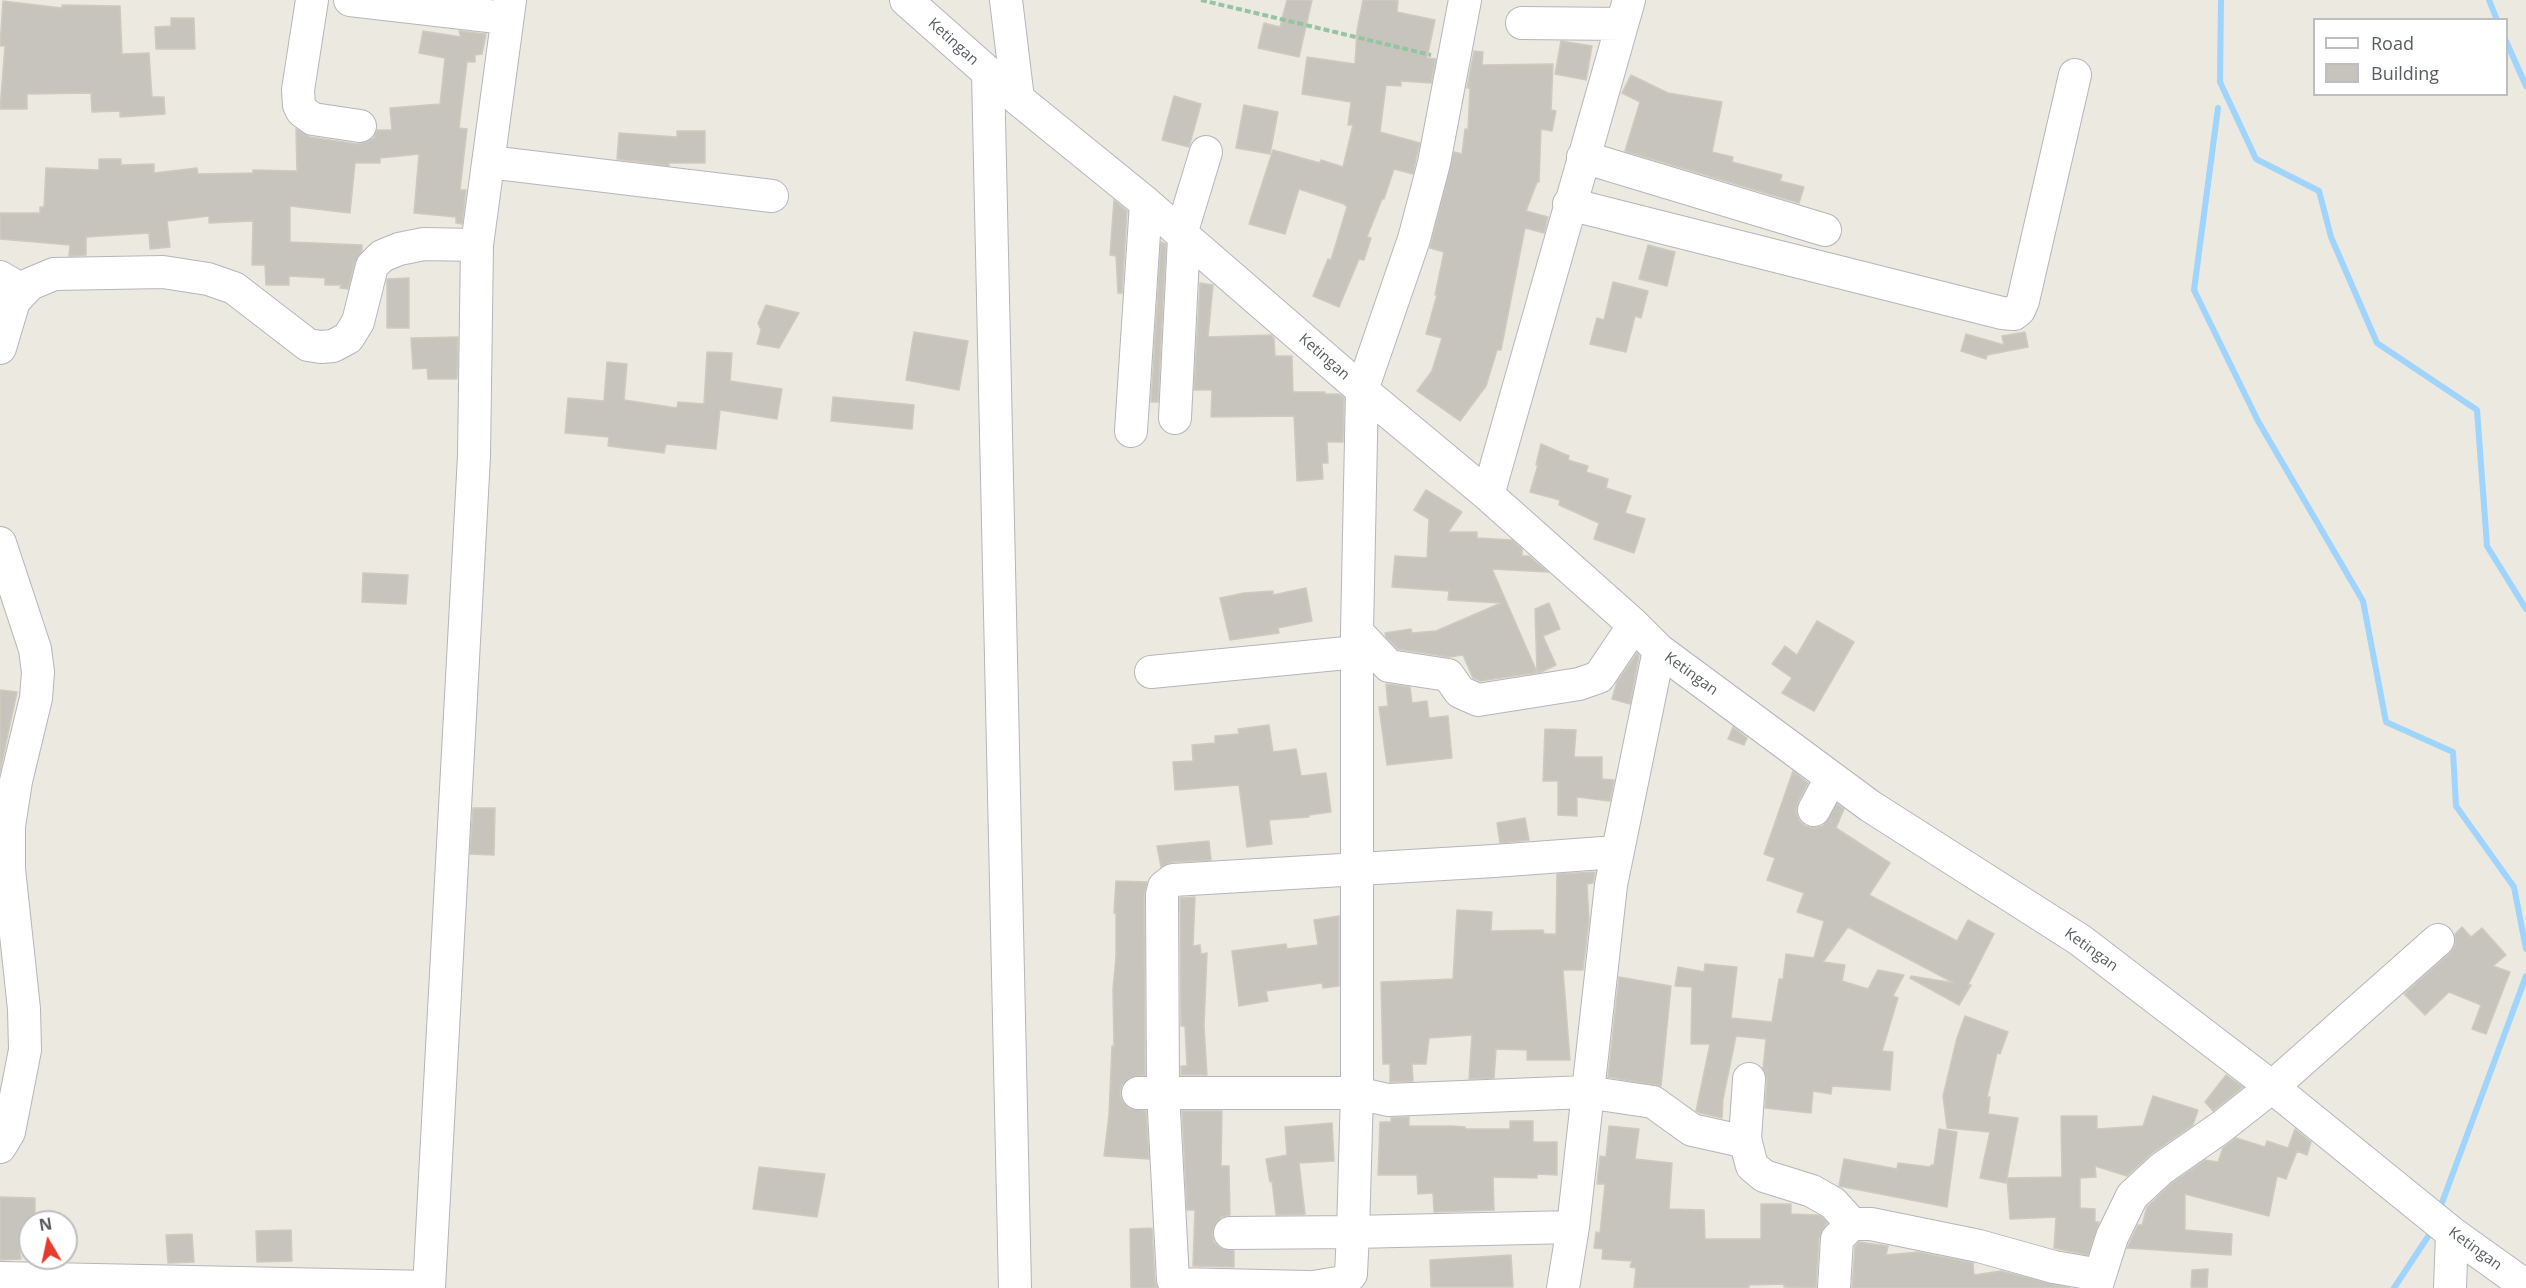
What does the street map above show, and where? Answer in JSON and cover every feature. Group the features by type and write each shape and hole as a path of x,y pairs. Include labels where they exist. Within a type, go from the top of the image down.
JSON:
{"street":[{"path":"312,0 298,90 299,105 302,111 313,119 360,126"},
{"path":"0,1278 429,1287 474,456 477,245 508,9 350,0"},
{"name":"Ketingan","path":"906,0 1018,99 1146,203 1362,390 1488,495 1659,650 1870,806 2080,940 2272,1087 2452,1233 2526,1286"},
{"path":"1006,0 1018,99"},
{"path":"1465,0 1434,163 1414,239 1362,390 1357,642 1359,870 1357,1094 1351,1274 1344,1282 1334,1285 1307,1287 1176,1284 1173,1280 1150,1093 1162,895 1167,882 1173,880 1359,870 1616,852"},
{"path":"1488,495 1569,204 1626,12 1522,23"},
{"path":"988,73 1015,1288"},
{"path":"1569,204 2002,313 2014,314 2023,301 2075,75"},
{"path":"1175,418 1182,235 1206,152"},
{"path":"1583,156 1825,230"},
{"path":"489,162 772,196"},
{"path":"1131,431 1146,203"},
{"path":"1,337 14,301 11,284 30,284 54,274 163,272 208,279 234,288 308,345 333,346 348,338 358,322 372,266 382,256 399,249 424,244 477,245"},
{"path":"0,543 35,649 38,672 36,698 16,781 9,826 9,869 24,1009 25,1050 9,1132 0,1147"},
{"path":"1151,672 1357,642 1389,666 1448,675 1460,692 1478,700 1579,684 1599,677 1634,625"},
{"path":"1563,1288 1573,1227 1586,1092 1616,852 1659,650"},
{"path":"1814,810 1831,778"},
{"path":"1834,1288 1837,1239 1852,1224 1871,1224 1979,1246 2098,1282 2112,1237 2132,1196 2161,1169 2220,1128 2272,1087 2438,940"},
{"path":"1749,1079 1746,1142 1756,1171 1785,1184 1812,1191 1833,1203 1852,1224"},
{"path":"1150,1093 1357,1094 1388,1100 1586,1092 1653,1102 1692,1130 1746,1142"},
{"path":"1230,1233 1573,1227"},
{"path":"2450,1288 2452,1233"}],"path":[{"path":"1201,0 1452,60"}],"building":[{"path":"1287,0 1312,0 1299,57 1258,48 1264,23 1280,27"},
{"path":"1363,0 1398,0 1397,12 1435,20 1427,58 1436,59 1431,83 1401,81 1401,86 1386,85 1380,132 1420,143 1413,174 1394,169 1367,237 1371,238 1364,260 1359,259 1339,307 1313,296 1328,259 1331,260 1347,207 1344,204 1299,189 1285,234 1249,224 1273,150 1343,167 1353,125 1348,125 1351,102 1302,94 1307,57 1355,64 1357,31"},
{"path":"3,1 62,8 62,5 120,6 122,54 149,53 152,97 164,97 165,114 120,117 120,111 92,112 91,93 27,94 27,109 0,109 5,46 0,46"},
{"path":"171,18 194,18 195,49 156,49 155,27 171,26"},
{"path":"423,31 461,37 459,31 486,34 482,54 475,55 475,62 467,62 459,128 467,129 460,190 466,190 462,224 456,223 456,217 414,213 419,154 380,158 380,163 355,163 350,213 290,206 290,242 362,245 362,251 355,262 348,289 340,288 341,285 325,285 325,278 289,276 289,285 266,285 265,265 252,265 253,221 209,223 209,216 167,221 170,247 150,249 149,233 86,237 86,255 69,256 70,245 0,239 0,213 40,213 40,207 44,207 46,168 99,170 99,159 121,159 121,165 154,164 154,173 197,168 198,174 253,173 253,170 297,171 296,129 310,137 357,144 374,138 377,130 392,130 390,108 440,104 445,58 419,53"},
{"path":"1561,41 1592,46 1586,80 1555,74"},
{"path":"1474,51 1483,52 1482,65 1553,64 1551,110 1556,111 1552,131 1541,129 1539,182 1537,182 1526,211 1548,217 1544,233 1525,228 1501,350 1497,350 1486,386 1460,421 1417,391 1432,371 1442,338 1426,334 1437,295 1435,295 1444,252 1430,248 1454,152 1462,154 1465,129 1468,129 1470,88 1467,88"},
{"path":"1631,75 1668,93 1722,102 1712,152 1733,157 1732,162 1782,175 1780,181 1804,187 1799,203 1625,151 1640,102 1622,93"},
{"path":"1174,96 1201,104 1189,147 1162,140"},
{"path":"1244,105 1278,112 1270,154 1236,148"},
{"path":"677,131 705,131 705,163 669,163 669,166 617,159 619,133 677,137"},
{"path":"1114,200 1127,211 1122,293 1118,293 1116,256 1110,255"},
{"path":"1161,242 1166,244 1158,402 1151,402"},
{"path":"1648,245 1675,252 1667,286 1639,279"},
{"path":"409,278 409,328 387,328 387,279"},
{"path":"1613,282 1648,291 1641,318 1635,316 1626,352 1590,344 1597,318 1604,320"},
{"path":"1200,283 1213,285 1208,337 1271,335 1274,338 1275,356 1292,356 1293,392 1325,392 1325,394 1339,394 1344,398 1343,442 1327,442 1328,463 1322,463 1323,479 1297,481 1294,416 1211,417 1212,390 1194,390"},
{"path":"766,305 799,313 779,348 757,344 761,330 758,323"},
{"path":"914,332 968,341 959,390 906,380"},
{"path":"2025,332 2028,347 1987,355 1986,359 1961,351 1966,334 2004,345 2002,336"},
{"path":"458,337 457,379 428,379 427,368 413,369 411,338"},
{"path":"707,352 732,353 730,381 782,389 777,419 720,410 716,449 666,444 664,453 608,446 609,437 565,433 568,398 604,401 607,362 627,364 624,400 677,408 678,402 704,404"},
{"path":"833,397 914,405 912,429 831,421"},
{"path":"1541,444 1569,456 1568,460 1588,466 1586,472 1608,479 1606,488 1631,496 1625,513 1645,519 1634,553 1594,539 1599,523 1559,505 1560,500 1530,492"},
{"path":"1426,490 1462,512 1448,532 1477,532 1477,538 1512,540 1522,549 1522,556 1529,556 1548,572 1492,569 1537,672 1535,609 1549,603 1560,629 1543,636 1556,665 1541,672 1480,681 1473,678 1463,655 1449,657 1398,649 1386,637 1385,633 1411,629 1412,633 1436,631 1501,603 1448,600 1449,591 1392,587 1395,556 1427,558 1429,519 1414,510"},
{"path":"363,573 408,575 406,604 362,602"},
{"path":"1306,588 1312,621 1278,628 1279,633 1230,640 1220,598 1244,593 1273,591 1273,595"},
{"path":"1817,621 1854,642 1814,711 1782,693 1792,678 1772,664 1785,646 1797,655"},
{"path":"1637,653 1639,656 1630,704 1612,699 1617,682"},
{"path":"1386,684 1410,687 1412,703 1427,701 1429,718 1448,716 1452,758 1387,765 1379,707 1388,706"},
{"path":"0,690 17,692 0,771"},
{"path":"1269,725 1273,752 1296,749 1301,776 1326,773 1331,812 1309,815 1309,817 1269,820 1272,844 1247,847 1239,785 1175,790 1173,762 1193,761 1192,745 1215,743 1215,736 1239,734 1238,729"},
{"path":"1733,727 1747,738 1744,745 1728,739"},
{"path":"1545,729 1576,730 1574,757 1602,757 1602,779 1614,780 1610,801 1577,797 1577,816 1558,815 1558,781 1543,781"},
{"path":"1793,771 1808,783 1796,811 1799,820 1805,826 1814,828 1823,826 1837,804 1844,809 1836,828 1890,863 1869,895 1957,941 1968,920 1994,934 1968,985 1971,985 1959,1005 1910,978 1911,976 1954,983 1848,927 1823,962 1845,965 1842,981 1868,989 1878,970 1904,975 1893,996 1898,998 1882,1051 1893,1052 1890,1090 1832,1086 1831,1094 1813,1091 1811,1113 1765,1108 1767,1080 1763,1069 1766,1039 1736,1036 1723,1099 1722,1118 1700,1113 1696,1111 1710,1044 1691,1044 1692,987 1675,986 1678,967 1704,972 1705,964 1737,967 1731,1018 1772,1022 1779,979 1783,979 1786,954 1814,958 1824,921 1797,912 1804,893 1767,880 1775,858 1764,854"},
{"path":"473,808 495,808 494,855 470,854"},
{"path":"1525,818 1529,840 1500,843 1497,823"},
{"path":"1209,841 1211,860 1172,862 1161,867 1157,846"},
{"path":"1595,872 1593,883 1587,884 1589,920 1583,970 1563,970 1570,1060 1527,1060 1527,1050 1496,1049 1494,1078 1469,1079 1472,1035 1429,1038 1426,1064 1412,1064 1413,1081 1390,1082 1390,1064 1383,1064 1381,982 1453,979 1457,910 1492,912 1491,931 1543,930 1544,934 1556,934 1557,874"},
{"path":"1116,881 1147,882 1144,895 1145,1075 1129,1078 1122,1085 1120,1094 1123,1102 1129,1108 1146,1111 1149,1159 1104,1156 1109,1115 1112,1046 1114,1046"},
{"path":"1195,897 1193,946 1200,945 1201,954 1207,953 1204,1026 1207,1075 1181,1075 1181,1066 1187,1066 1185,1026 1181,1026 1180,898"},
{"path":"1339,916 1339,986 1323,988 1322,983 1266,991 1268,1001 1239,1006 1232,951 1286,944 1287,949 1318,945 1314,920"},
{"path":"2462,927 2471,937 2482,928 2506,955 2493,966 2510,972 2486,1034 2472,1029 2481,1005 2449,992 2425,1015 2404,994 2450,953 2455,945 2455,934"},
{"path":"1619,977 1671,986 1661,1086 1608,1077"},
{"path":"1965,1016 2008,1032 2000,1054 1997,1053 1987,1097 1990,1097 1988,1114 2018,1118 2006,1183 1980,1178 1990,1132 1947,1128 1943,1096 1957,1038"},
{"path":"2226,1075 2243,1087 2213,1111 2205,1102"},
{"path":"2153,1096 2198,1110 2193,1125 2151,1154 2127,1176 2095,1166 2096,1177 2080,1178 2080,1208 2095,1209 2095,1222 2099,1222 2088,1255 2054,1248 2056,1217 2010,1219 2007,1178 2062,1177 2061,1116 2097,1116 2097,1129 2143,1126"},
{"path":"1182,1111 1222,1111 1221,1166 1229,1166 1230,1215 1221,1217 1215,1224 1212,1234 1214,1242 1221,1248 1234,1251 1234,1267 1193,1266 1195,1210 1187,1210"},
{"path":"1409,1117 1409,1126 1452,1126 1465,1127 1465,1129 1510,1129 1510,1121 1533,1121 1533,1142 1557,1142 1557,1175 1537,1174 1537,1178 1493,1177 1494,1210 1434,1212 1433,1193 1418,1194 1417,1175 1378,1175 1380,1122 1391,1122 1391,1118"},
{"path":"1332,1123 1334,1161 1299,1163 1305,1214 1276,1215 1272,1181 1270,1182 1266,1159 1287,1155 1285,1127"},
{"path":"1609,1126 1639,1129 1635,1159 1672,1163 1669,1209 1704,1210 1705,1239 1761,1239 1761,1204 1791,1204 1791,1214 1822,1217 1827,1223 1819,1238 1816,1288 1784,1287 1784,1284 1749,1285 1749,1288 1634,1288 1636,1268 1630,1267 1632,1261 1602,1259 1603,1249 1594,1248 1596,1232 1600,1233 1605,1184 1597,1184 1600,1156 1606,1157"},
{"path":"1939,1129 1957,1132 1947,1207 1839,1186 1844,1159 1897,1169 1898,1163 1930,1167 1934,1165"},
{"path":"2295,1129 2311,1142 2307,1155 2297,1151 2286,1179 2277,1176 2269,1216 2185,1194 2185,1230 2232,1234 2231,1255 2127,1248 2138,1225 2142,1225 2147,1207 2172,1183 2205,1160 2218,1162 2223,1148 2236,1138 2265,1147 2267,1141 2288,1148"},
{"path":"759,1167 825,1174 817,1217 753,1209"},
{"path":"0,1197 35,1198 35,1210 18,1210 18,1259 0,1260"},
{"path":"1152,1228 1157,1288 1131,1288 1130,1229"},
{"path":"291,1230 292,1261 257,1262 256,1231"},
{"path":"192,1234 194,1262 168,1263 166,1235"},
{"path":"1859,1242 1888,1246 1886,1255 1918,1252 1973,1263 1974,1275 2001,1271 2070,1288 1852,1288 1855,1247"},
{"path":"1511,1255 1513,1287 1431,1287 1430,1260"},
{"path":"2208,1269 2207,1288 2191,1287 2192,1270"}],"waterway":[{"path":"2221,0 2220,82 2256,159 2319,191 2331,237 2377,343 2477,410 2487,546 2526,609"},
{"path":"2489,0 2496,18"},
{"path":"2508,46 2526,86"},
{"path":"2218,108 2194,290 2258,421 2363,601 2386,722 2453,752 2456,806 2514,887 2526,949"},
{"path":"2440,1208 2526,976"},
{"path":"2394,1288 2431,1232"}]}
